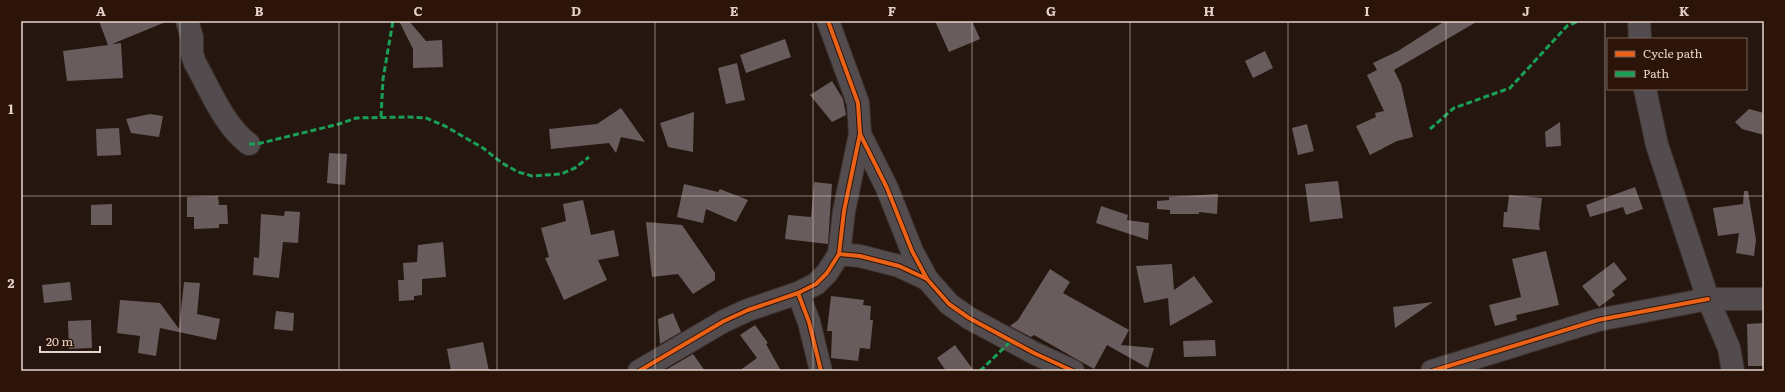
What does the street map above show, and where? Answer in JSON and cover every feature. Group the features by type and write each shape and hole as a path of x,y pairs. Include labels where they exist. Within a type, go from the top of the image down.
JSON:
{"street":[{"path":"187,21 192,37 192,54 195,64 231,127 239,137 249,144"},
{"path":"639,371 724,321 748,310 798,293 816,284 827,273 839,254 844,211 860,134 858,103 828,21"},
{"path":"1639,21 1640,38"},
{"path":"1645,90 1657,146 1708,299 1729,348 1733,371"},
{"path":"860,134 887,188 912,251 927,279 949,304 969,318 1034,353 1073,371"},
{"path":"839,254 860,256 886,262 899,266 927,279"},
{"path":"798,293 810,322 821,371"},
{"path":"1432,371 1598,320 1708,299 1764,299"}],"building":[{"path":"99,21 168,21 112,44 121,43 123,78 67,81 63,51 108,45"},
{"path":"399,21 409,21 426,41 442,40 443,67 413,68 413,49"},
{"path":"935,21 972,21 980,39 949,52"},
{"path":"1445,21 1478,21 1394,70 1401,84 1413,137 1397,141 1370,155 1356,126 1376,117 1375,113 1384,111 1367,75 1377,70 1373,63 1398,51"},
{"path":"785,39 791,57 746,73 740,55"},
{"path":"1265,51 1273,68 1253,78 1245,61"},
{"path":"737,63 745,100 726,104 718,68"},
{"path":"832,81 843,99 846,115 832,122 810,95"},
{"path":"621,108 645,142 621,137 616,153 609,143 551,149 549,129 597,124"},
{"path":"1749,109 1764,113 1764,135 1742,129 1735,122"},
{"path":"694,112 693,152 668,147 660,123"},
{"path":"150,114 163,116 159,137 131,133 126,119"},
{"path":"1560,122 1561,146 1546,147 1545,132"},
{"path":"1307,124 1314,151 1298,155 1292,128"},
{"path":"119,128 121,155 97,156 96,129"},
{"path":"329,153 347,154 345,185 327,183"},
{"path":"1338,181 1343,218 1310,222 1305,184"},
{"path":"814,182 832,184 828,244 785,239 788,215 811,217"},
{"path":"684,184 718,192 720,189 748,200 736,222 706,209 703,223 677,217"},
{"path":"1635,187 1643,209 1626,215 1623,207 1590,217 1586,205"},
{"path":"1744,191 1748,191 1756,240 1754,256 1736,253 1739,233 1718,236 1713,208 1743,204"},
{"path":"1218,194 1217,214 1199,212 1199,214 1170,214 1170,210 1157,209 1157,201 1169,200 1169,197"},
{"path":"1509,195 1542,198 1539,225 1540,230 1503,227 1504,212 1507,212"},
{"path":"218,196 219,205 227,205 228,224 219,224 219,228 194,229 194,217 187,217 187,197"},
{"path":"583,200 591,235 614,230 619,256 598,260 607,280 564,300 545,258 549,257 541,228 566,221 563,204"},
{"path":"112,204 112,225 91,225 91,205"},
{"path":"1101,206 1128,215 1127,220 1149,223 1148,240 1096,223"},
{"path":"285,211 300,212 298,243 283,242 279,278 253,275 254,257 259,258 261,214 284,216"},
{"path":"646,222 682,225 715,273 715,280 693,294 678,274 652,277"},
{"path":"443,242 446,277 422,279 422,295 414,296 414,300 399,301 398,280 404,280 403,263 417,262 418,245"},
{"path":"1546,251 1559,305 1516,315 1517,320 1495,326 1489,305 1521,297 1512,259"},
{"path":"1614,262 1627,279 1612,291 1615,295 1599,307 1582,286"},
{"path":"1172,264 1174,290 1194,276 1213,302 1170,326 1168,298 1144,303 1136,266"},
{"path":"1050,269 1070,282 1063,293 1129,330 1121,345 1154,348 1148,368 1107,345 1094,369 1034,335 1031,337 1010,326 1018,320"},
{"path":"70,282 72,300 44,303 42,285"},
{"path":"184,282 200,283 197,314 220,319 216,340 160,328 156,356 138,353 140,336 117,333 120,300 160,303 179,329"},
{"path":"831,296 864,300 863,305 871,306 870,320 873,320 870,349 860,348 858,361 831,358 832,331 827,331"},
{"path":"1433,302 1395,328 1393,307"},
{"path":"276,311 294,313 293,331 274,329"},
{"path":"673,313 681,332 660,344 658,319"},
{"path":"91,320 92,348 69,349 68,321"},
{"path":"1764,323 1764,366 1748,366 1747,324"},
{"path":"755,325 768,343 766,344 781,371 739,371 757,358 740,335"},
{"path":"1215,340 1216,356 1184,357 1183,341"},
{"path":"483,342 489,371 451,371 447,349"},
{"path":"955,345 974,371 946,371 937,358"},
{"path":"693,354 705,371 664,371"}],"marked path":[{"path":"381,117 383,79 393,21"},
{"path":"1430,129 1454,108 1510,88 1567,26 1579,21"},
{"path":"249,144 257,144 339,124 356,118 408,117 426,118 445,126 483,148 502,163 518,172 532,176 561,174 575,168 589,157"},
{"path":"980,371 1011,341"}],"cycle path":[{"path":"639,371 724,321 748,310 798,293 816,284 827,273 839,254 844,211 860,134 858,103 828,21"},
{"path":"860,134 887,188 912,251 927,279"},
{"path":"839,254 860,256 899,266 927,279 949,304 969,318 1034,353 1073,371"},
{"path":"798,293 809,322 821,371"},
{"path":"1432,371 1598,320 1708,299"}]}
